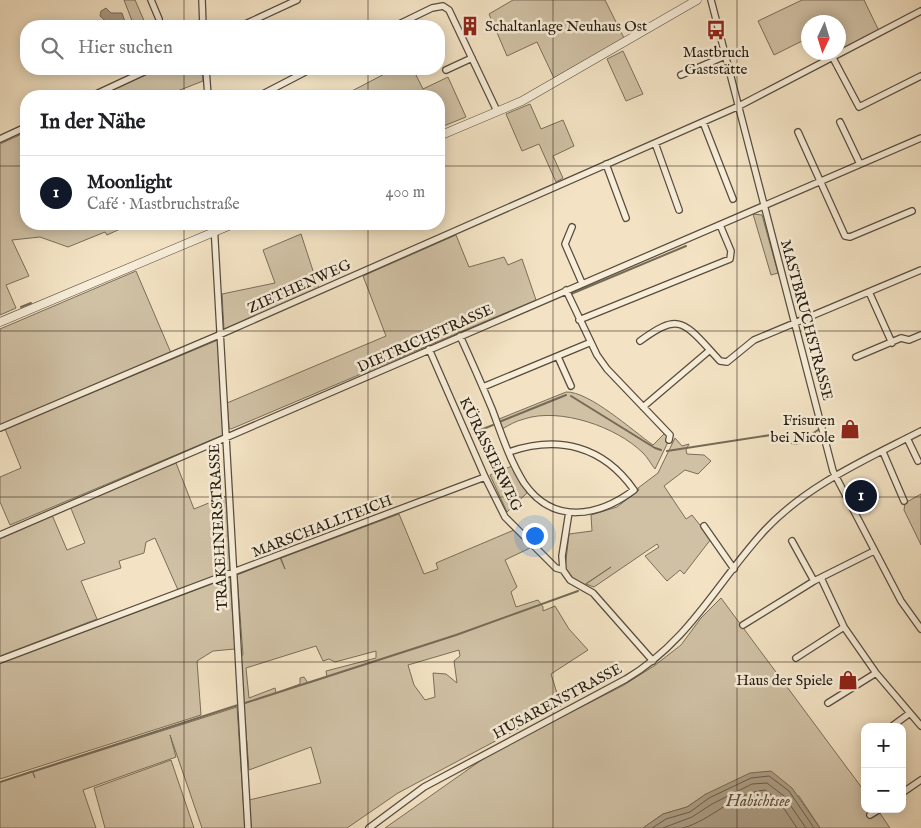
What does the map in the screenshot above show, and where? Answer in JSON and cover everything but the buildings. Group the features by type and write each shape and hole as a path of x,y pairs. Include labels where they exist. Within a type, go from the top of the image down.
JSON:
{"street":[{"path":"151,0 159,19"},
{"path":"202,0 203,20"},
{"path":"254,20 297,0"},
{"path":"445,133 522,101 697,0"},
{"name":"MASTBRUCHSTRASSE","path":"712,0 836,478 901,601 921,629"},
{"path":"407,20 443,3 449,10 497,111"},
{"name":"ZIETHENWEG","path":"846,51 921,11"},
{"path":"681,75 726,56"},
{"path":"446,70 472,58"},
{"name":"ZIETHENWEG","path":"0,428 219,335 740,106 829,60"},
{"path":"834,60 859,107 921,76"},
{"path":"105,90 137,75"},
{"path":"206,75 208,90"},
{"path":"271,90 299,75"},
{"path":"703,122 733,199"},
{"path":"840,122 860,164"},
{"path":"0,140 20,130"},
{"path":"798,132 845,236 850,237 912,212"},
{"name":"DIETRICHSTRASSE","path":"0,535 921,138"},
{"path":"655,143 679,210"},
{"path":"606,164 626,218"},
{"path":"580,320 730,259 731,251 720,225"},
{"path":"572,227 565,244 582,283"},
{"path":"0,322 209,230"},
{"name":"TRAKEHNERSTRASSE","path":"214,230 248,828"},
{"path":"640,341 659,327 680,323 692,330 720,361 726,362 754,340 921,270"},
{"path":"566,290 590,343 607,368 670,435 669,440"},
{"path":"870,292 892,343"},
{"path":"856,357 901,338 910,340 921,335"},
{"path":"460,336 483,387 498,426 521,477 537,497 550,506 569,512 596,511 612,505 634,490 615,467 603,458 578,448 542,444 510,452"},
{"path":"483,387 590,343"},
{"name":"KÜRASSIERWEG","path":"429,350 485,477 506,518 556,568 563,570 570,580 593,593 653,661"},
{"path":"643,407 710,350"},
{"path":"558,357 571,386"},
{"name":"HUSARENSTRASSE","path":"370,828 424,787 629,678 653,661 700,614 766,529 793,504 921,431"},
{"path":"907,438 918,461"},
{"path":"882,452 904,501"},
{"name":"MARSCHALLTEICH","path":"0,660 485,477"},
{"path":"563,570 562,556 569,512"},
{"path":"704,526 734,569"},
{"path":"792,541 814,581"},
{"path":"743,625 814,581 874,551"},
{"path":"821,578 844,627 876,673 921,726"},
{"path":"796,658 844,627"},
{"path":"828,703 876,673"},
{"path":"896,723 910,713"},
{"path":"906,790 921,780"},
{"path":"870,816 874,813"}],"shaded area":[{"path":"124,0 135,0 144,20 132,20"},
{"path":"513,0 605,0 624,38 554,78 537,42 507,56 489,14"},
{"path":"802,0 864,0 879,31 846,48 846,15 801,15 801,42 774,55 758,21"},
{"path":"623,51 643,94 626,101 607,59"},
{"path":"145,75 202,75 203,81 180,90 112,90"},
{"path":"382,75 416,75 423,89 448,77 466,117 445,125 445,90 354,90"},
{"path":"530,104 541,129 563,120 574,146 553,156 563,178 556,182 539,144 522,151 506,114"},
{"path":"20,135 20,230 118,230 107,235 105,232 68,247 40,237 12,240 29,276 6,285 16,308 0,315 0,144"},
{"path":"753,214 762,215 778,273 771,275"},
{"path":"301,234 319,289 224,330 222,294 275,283 263,250"},
{"path":"456,235 469,267 504,257 508,265 522,259 536,300 231,429 229,428 227,403 386,336 363,276"},
{"path":"136,271 171,353 0,426 0,329"},
{"path":"218,340 223,435 10,525 0,502 0,477 21,468 5,429"},
{"path":"566,392 576,393 598,405 653,445 665,433 669,440 655,469 645,455 632,444 618,435 587,422 571,418 538,416 518,421 502,429 499,419"},
{"path":"675,438 682,446 689,444 686,450 687,454 704,455 711,461 698,474 685,470 664,486 686,519 692,515 711,539 684,574 680,570 667,581 645,556 659,547 657,544 594,587 586,584 611,567 584,585 572,579 565,569 569,534 592,531 591,515 617,507 658,473"},
{"path":"176,463 194,509 226,496 230,571 178,590 155,538 146,542 144,553 119,561 121,568 81,581 97,619 0,656 0,538 52,515 67,550 85,543 70,506"},
{"path":"512,466 519,481 528,492 507,512 490,475"},
{"path":"921,494 921,545 904,510 905,503"},
{"path":"399,514 424,574 438,569 436,563 514,530 530,548 505,560 517,587 511,592 516,607 538,600 543,607 543,611 555,606 569,629 588,650 551,674 561,706 398,793 347,828 251,828 249,800 321,783 311,747 249,770 240,656 243,655 237,575 280,558 285,569 281,558","holes":["316,646 323,661 329,659 335,662 376,651 376,658 326,671 327,677 308,683 304,677 300,678 300,684 276,693 275,688 249,698 246,668","459,650 460,656 454,661 457,683 446,674 433,673 435,697 425,700 414,685 408,665"]},
{"path":"230,577 235,649 213,651 197,661 201,715 0,779 0,663"},
{"path":"721,598 861,787 861,813 880,813 890,828 820,828 799,796 706,794 687,807 663,814 643,828 385,828 490,754 624,685 654,666 681,645 701,618"},
{"path":"237,707 245,828 202,828 170,735 176,757 83,790 96,828 0,828 0,782 32,771 35,778 33,772"},
{"path":"171,760 194,828 105,828 94,788"}],"water":[{"path":"106,8 111,13 122,13 124,20 104,20 100,16 101,11"},
{"name":"Habichtsee","path":"771,771 792,788 820,828 643,828 663,814 687,807 706,794 750,773"}],"waterway":[{"path":"571,294 686,246"},
{"path":"21,307 31,303"},
{"path":"499,422 566,395"},
{"path":"571,396 661,450"},
{"path":"473,433 493,425"},
{"path":"667,451 771,435 785,442 797,444 818,430"},
{"path":"245,703 456,635 578,591"},
{"path":"0,782 238,705"}],"place":[{"name":"Schaltanlage Neuhaus Ost","path":"470,26"},
{"name":"Mastbruch Gaststätte","path":"716,30"},
{"name":"Frisuren bei Nicole","path":"850,429"},
{"name":"Moonlight","path":"861,496"},
{"name":"Haus der Spiele","path":"848,680"}]}
